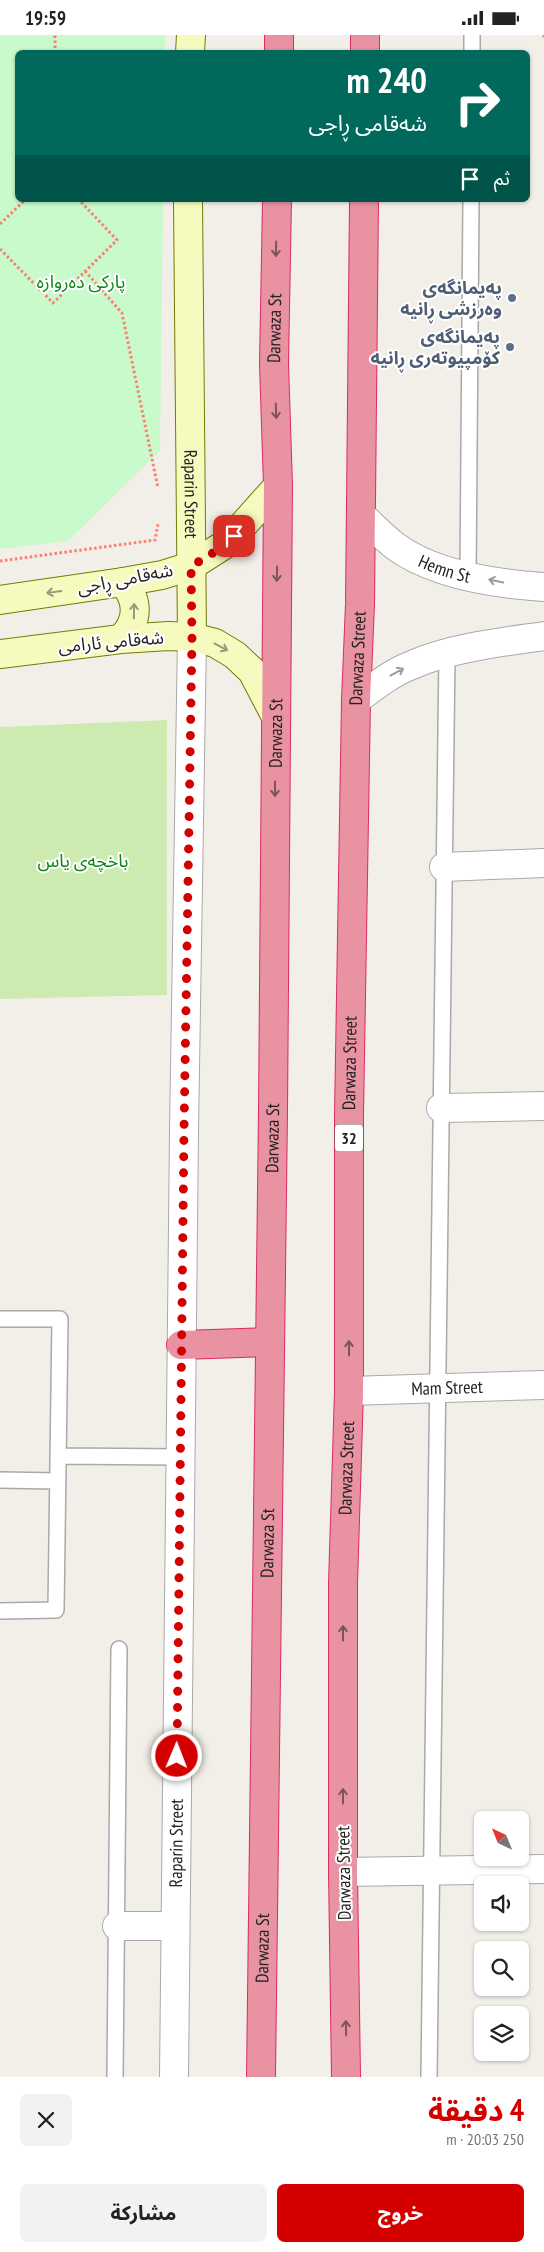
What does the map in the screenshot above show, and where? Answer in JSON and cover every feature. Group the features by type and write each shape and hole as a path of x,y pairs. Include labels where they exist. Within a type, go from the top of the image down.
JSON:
{"highway":[{"path":"279,35 279,50"},
{"path":"365,35 365,50"},
{"name":"Darwaza St","path":"261,2077 273,1111 278,486 274,364 277,202"},
{"name":"Darwaza Street","path":"346,2077 343,1872 343,1584 348,1391 349,1115 361,515 364,202"},
{"path":"181,1345 269,1342"}],"main road":[{"path":"190,35 190,50"},
{"name":"Raparin Street","path":"188,202 192,637"},
{"name":"شەقامی ڕاجی","path":"0,600 123,582 162,575 191,566 227,543 278,486"},
{"path":"121,639 129,631 134,621 136,610 134,600 123,582"},
{"name":"شەقامی ئارامی","path":"0,654 121,639 169,636 192,637 215,643 235,655 252,671 275,715"}],"street":[{"name":"Hemn St","path":"361,515 396,547 415,558 468,575 509,584 544,587"},
{"path":"356,700 387,677 413,664 447,654 544,636"},
{"name":"Raparin Street","path":"174,2077 181,1345 192,637"},
{"path":"444,867 544,863"},
{"path":"440,1107 544,1105"},
{"name":"Mam Street","path":"348,1391 544,1385"},
{"path":"343,1872 544,1869"},
{"path":"116,1926 175,1926"}],"lane":[{"path":"472,35 472,50"},
{"path":"468,575 471,202"},
{"path":"429,2077 447,654"},
{"path":"0,1319 60,1319 56,1610 0,1611"},
{"path":"58,1455 180,1457"},
{"path":"0,1480 58,1481"},
{"path":"115,2077 119,1649"}],"path":[{"path":"55,35 55,50"},
{"path":"0,224 23,202"},
{"path":"0,249 52,303 117,240 81,202"},
{"path":"85,271 122,313 160,498"},
{"path":"0,561 155,540"}],"green space":[{"name":"پارکی دەروازە","path":"0,35 165,35 165,50 15,50 15,202 163,202 160,451 68,541 0,549"},
{"name":"باخچەی یاس","path":"167,720 167,995 0,999 0,727"}],"place":[{"name":"پەیمانگەی وەرزشی ڕانیە","path":"512,298"},
{"name":"پەیمانگەی کۆمپیوتەری ڕانیە","path":"510,347"}],"route":[{"path":"177,1756 192,637 191,566 209,556 234,536"}]}
